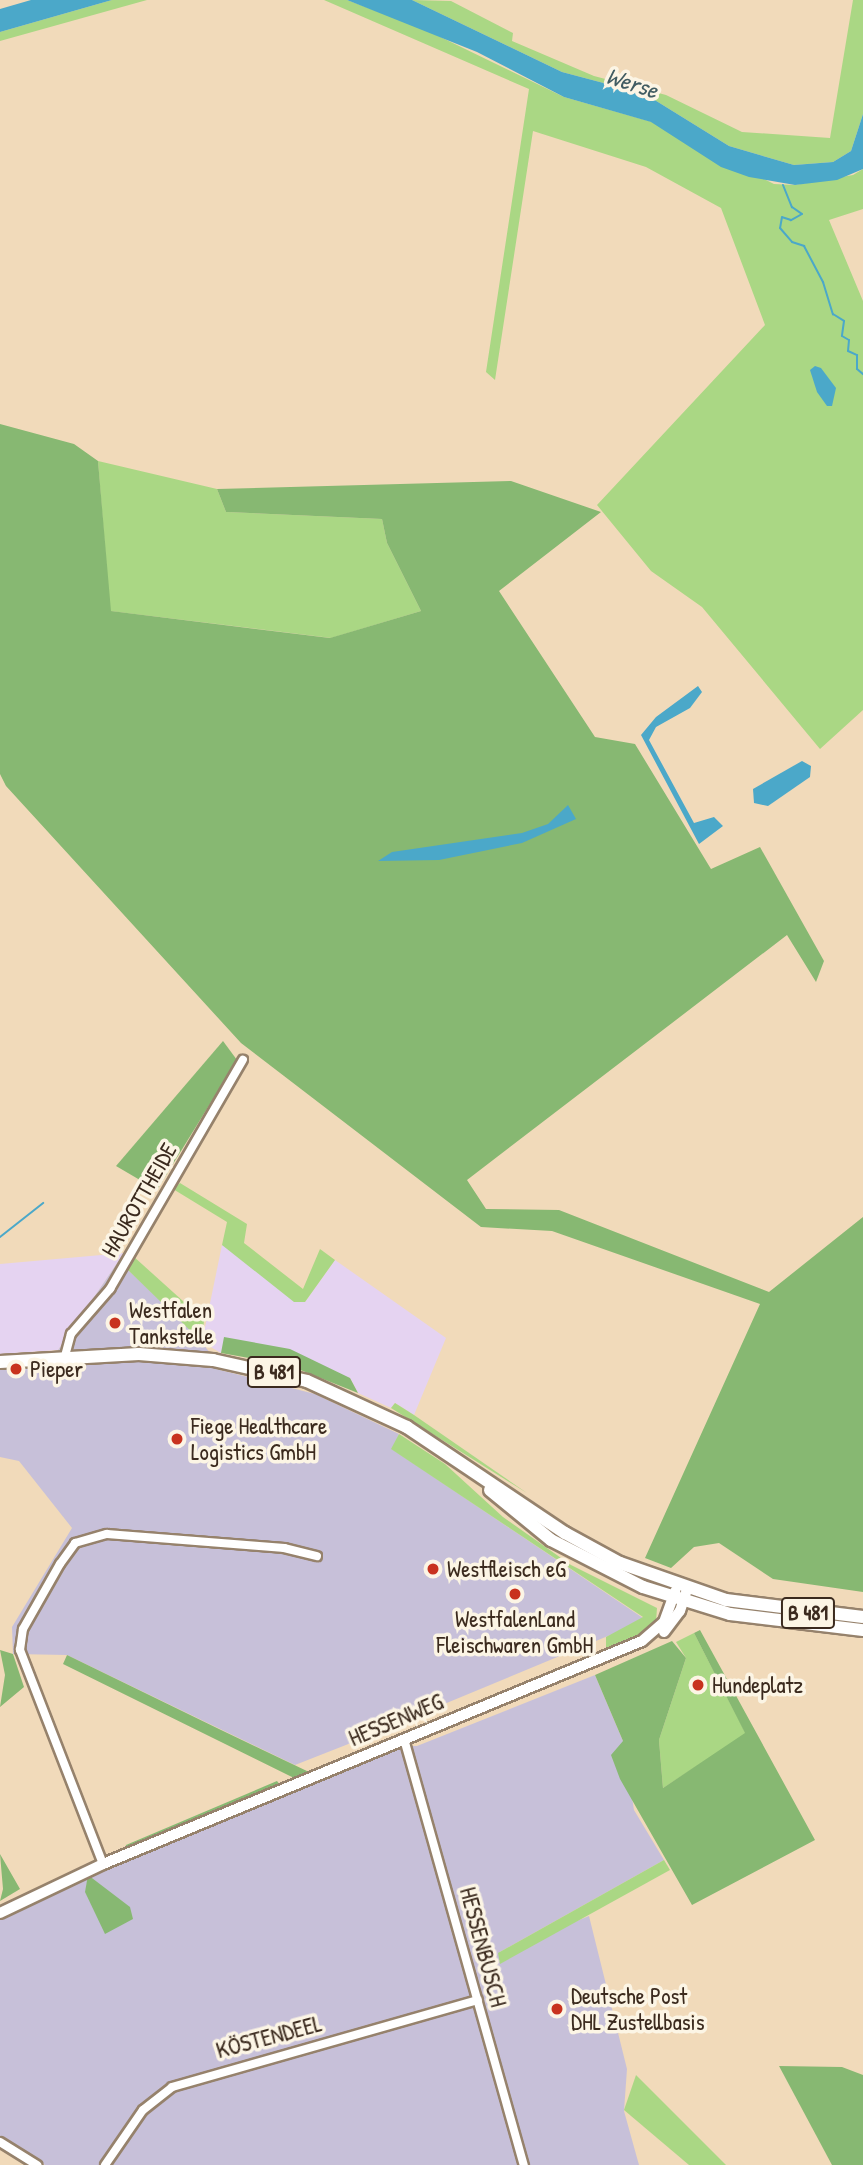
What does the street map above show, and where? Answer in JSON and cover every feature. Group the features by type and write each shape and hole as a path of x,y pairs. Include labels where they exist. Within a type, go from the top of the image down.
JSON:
{"main road":[{"name":"B 481","path":"0,1362 65,1356 194,1358 281,1374 374,1409 596,1551 680,1593 774,1622 863,1630"},
{"name":"B 481","path":"680,1593 754,1605 863,1617"}],"street":[{"name":"HAUROTTHEIDE","path":"65,1356 71,1334 110,1289 243,1060"},
{"path":"103,1864 20,1650 23,1629 60,1564 75,1543 107,1534 284,1548 317,1556"},
{"name":"HESSENWEG","path":"0,1913 103,1864 642,1641 664,1622 680,1593"},
{"name":"HESSENBUSCH","path":"404,1740 524,2165"},
{"name":"KÖSTENDEEL","path":"105,2165 143,2110 172,2087 478,2000"},
{"path":"0,2142 37,2165"}],"shaded area":[{"path":"222,1245 305,1302 335,1260 446,1338 414,1415 395,1403 391,1408 358,1393 350,1378 225,1338 221,1353 202,1342"},
{"path":"124,1253 58,1350 0,1354 0,1264"},
{"path":"124,1253 127,1269 186,1323 215,1359 216,1369 315,1394 399,1434 392,1449 643,1618 632,1626 367,1736 363,1727 353,1731 356,1741 295,1765 67,1655 13,1654 12,1627 72,1528 19,1461 0,1457 0,1367 50,1362"},
{"path":"595,1675 623,1741 634,1810 664,1860 498,1953 589,1916 627,2069 624,2111 639,2165 45,2165 0,2136 0,1917 67,1882 403,1746 417,1746"}],"green space":[{"path":"112,0 147,0 0,41 0,32"},
{"path":"324,0 347,0 424,29 564,97 652,122 774,184 795,185 853,175 863,169 863,209 829,220 863,301 863,710 820,749 702,607 651,571 597,505 765,325 721,208 646,167 533,131 495,380 486,372 529,89"},
{"path":"412,0 451,1 513,33 512,41 594,76 666,95 742,132 830,138 853,0 863,0 863,114 851,151 833,162 794,165 729,146 645,94 562,72"},
{"path":"0,424 74,444 98,461 111,611 330,638 421,611 387,543 382,519 226,512 217,489 511,481 601,512 499,591 595,737 635,744 711,869 760,847 824,961 816,982 787,935 467,1180 486,1209 559,1210 769,1292 863,1217 863,1592 773,1579 719,1543 694,1547 671,1568 645,1558 760,1304 552,1231 481,1227 241,1043 6,786 0,774"},
{"path":"98,461 217,489 226,512 382,519 387,543 421,611 331,638 110,611"},
{"path":"223,1041 237,1060 157,1190 116,1166"},
{"path":"180,1183 247,1224 244,1243 303,1289 320,1249 335,1260 305,1302 294,1302 222,1245 227,1222 173,1189"},
{"path":"133,1256 204,1320 202,1342 127,1269"},
{"path":"224,1337 290,1349 350,1378 358,1393 288,1365 221,1353"},
{"path":"395,1403 414,1415 527,1493 391,1408"},
{"path":"399,1434 445,1464 503,1517 571,1565 657,1608 656,1622 638,1636 606,1649 606,1637 643,1617 391,1449"},
{"path":"700,1630 815,1840 692,1905 620,1779 611,1755 623,1741 595,1675 672,1641 686,1658 659,1740 663,1788 745,1733 694,1633"},
{"name":"Hundeplatz","path":"694,1633 746,1734 663,1788 659,1740 686,1658 676,1642"},
{"path":"0,1650 13,1654 24,1687 0,1707 5,1675"},
{"path":"67,1655 309,1772 294,1778 63,1664"},
{"path":"277,1781 280,1785 125,1850 126,1845"},
{"path":"0,1854 20,1889 0,1901 3,1889"},
{"path":"664,1860 670,1870 500,1964 498,1953"},
{"path":"88,1875 130,1907 133,1919 105,1934 85,1892"},
{"path":"779,2066 842,2067 863,2075 863,2165 832,2165"},
{"path":"636,2075 726,2165 689,2165 624,2110"}],"water":[{"path":"31,0 112,0 0,32 0,9"},
{"path":"347,0 412,0 562,72 645,94 729,146 794,165 833,162 851,151 863,114 863,169 837,180 795,185 749,177 721,167 651,122 564,97 477,52"},
{"path":"815,366 821,368 836,388 832,406 827,406 817,392 810,370"},
{"path":"698,686 702,692 690,708 656,727 649,740 694,823 714,817 723,826 699,844 641,735 656,717"},
{"path":"802,761 811,766 810,777 768,806 754,803 753,789"},
{"path":"568,805 576,819 522,843 439,860 378,861 392,852 522,833 548,824"}],"waterway":[{"path":"783,185 792,207 802,214 791,220 782,217 780,228 792,242 804,246 823,282 833,314 844,321 842,336 849,340 848,351 857,355 857,369 863,374"},
{"path":"0,1237 43,1203"}],"place":[{"name":"Westfalen Tankstelle","path":"115,1323"},
{"name":"Pieper","path":"16,1369"},
{"name":"Fiege Healthcare Logistics GmbH","path":"177,1439"},
{"name":"Westfleisch eG","path":"433,1569"},
{"name":"WestfalenLand Fleischwaren GmbH","path":"515,1594"},
{"name":"Hundeplatz","path":"698,1685"},
{"name":"Deutsche Post DHL Zustellbasis","path":"557,2009"}],"water label":[{"name":"Werse","path":"632,83"}]}
